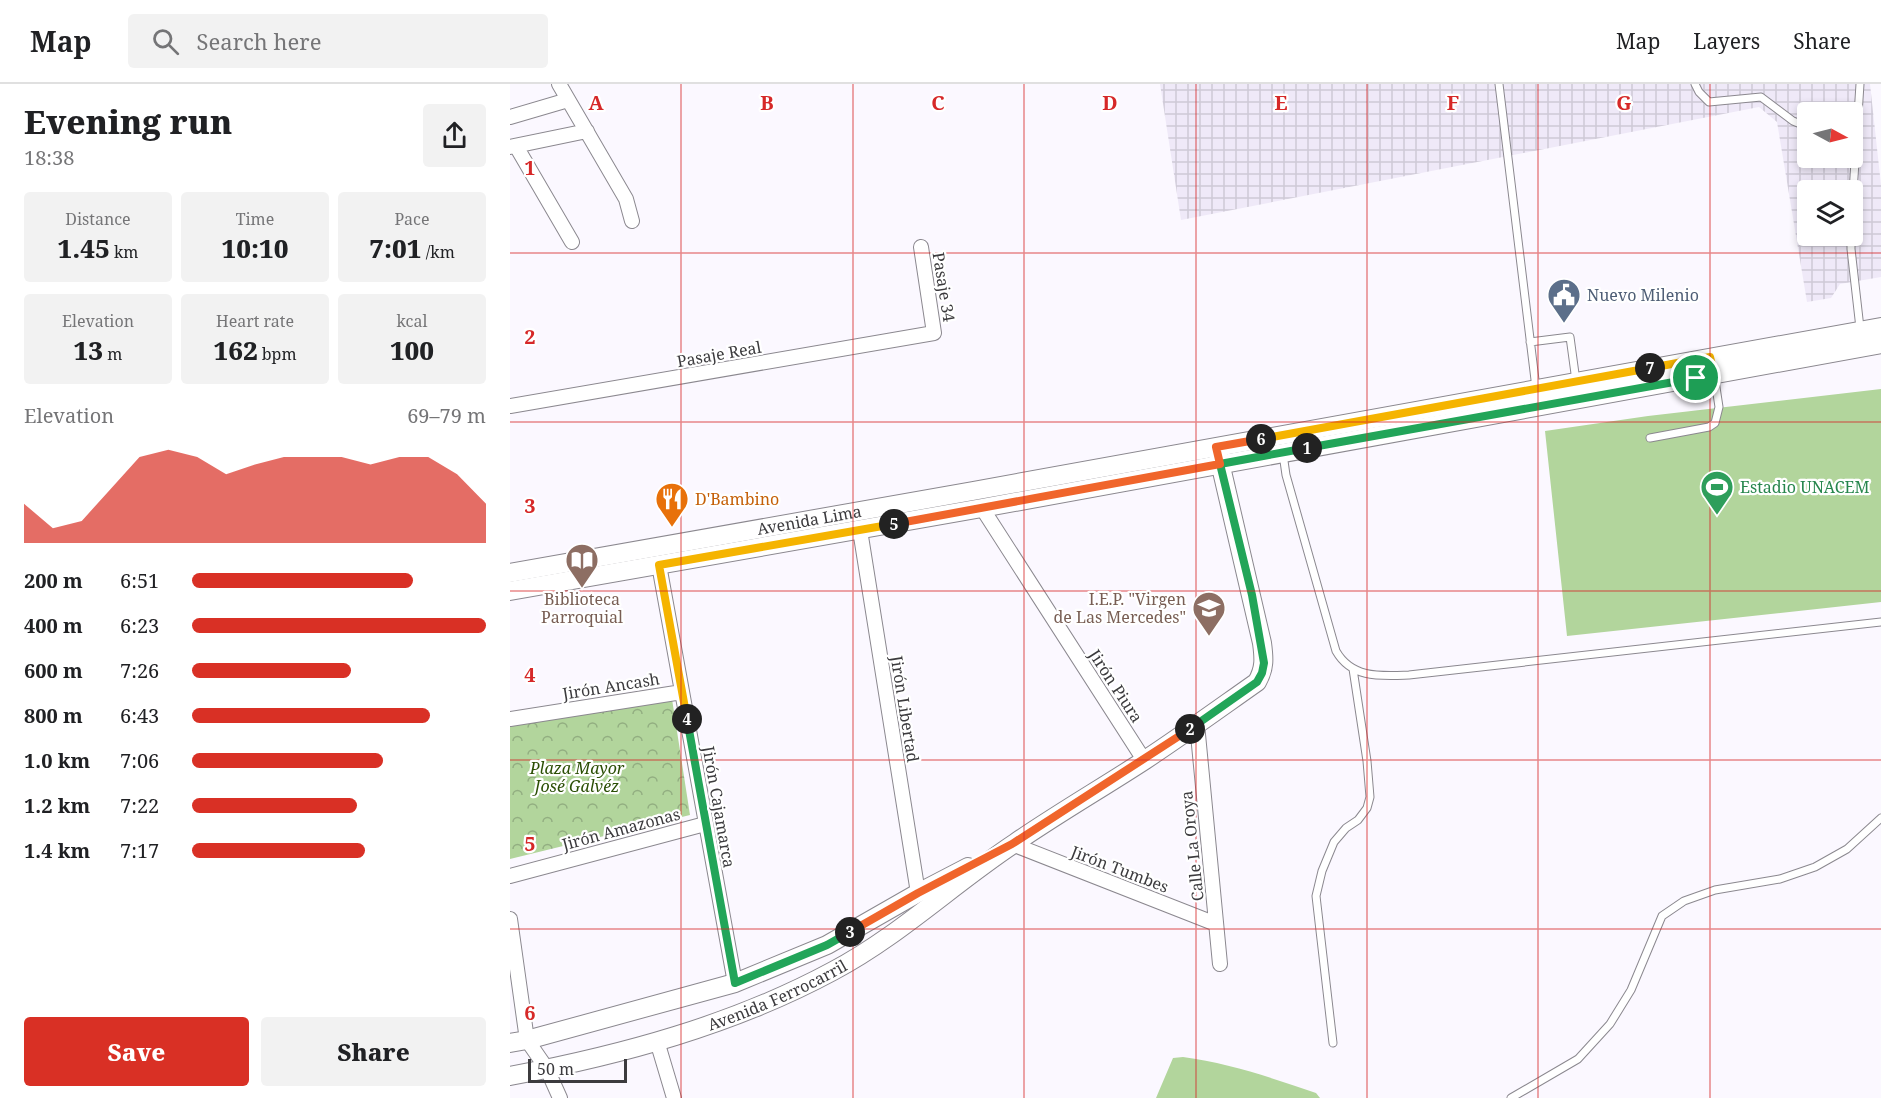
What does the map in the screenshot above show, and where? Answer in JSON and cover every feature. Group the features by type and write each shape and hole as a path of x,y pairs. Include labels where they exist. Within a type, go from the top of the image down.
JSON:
{"main road":[{"path":"1218,455 1287,434 1537,398 1861,339 1881,327"},
{"path":"1861,339 1881,344"},
{"path":"1218,455 1283,452 1537,398"},
{"name":"Avenida Lima","path":"510,591 982,508 1218,455"},
{"name":"Avenida Lima","path":"510,573 1218,455"},
{"name":"Avenida Ferrocarril","path":"519,1042 735,983 827,945 918,893 1012,844 1144,760 1257,682 1264,663 1252,595 1218,455"},
{"name":"Avenida Ferrocarril","path":"510,1076 547,1069 687,1033 739,1014 834,971 914,919 1012,844"}],"street":[{"path":"559,84 626,199 632,221"},
{"path":"510,117 568,100"},
{"path":"572,242 513,147 587,131"},
{"name":"Pasaje 34","path":"921,247 934,333"},
{"name":"Pasaje Real","path":"510,406 934,333"},
{"name":"Jirón Piura","path":"982,508 1144,760"},
{"name":"Jirón Libertad","path":"860,530 918,893"},
{"name":"Jirón Cajamarca","path":"659,565 735,983"},
{"name":"Jirón Ancash","path":"510,719 682,692"},
{"name":"Calle La Oroya","path":"1197,724 1220,964"},
{"name":"Jirón Amazonas","path":"510,876 705,824"},
{"name":"Jirón Tumbes","path":"1012,844 1216,924"},
{"path":"510,919 519,1042 547,1069 560,1098"},
{"path":"657,1041 674,1098"}],"lane":[{"path":"1494,84 1501,93"},
{"path":"1500,84 1537,398"},
{"path":"1695,84 1709,102 1761,97 1797,123"},
{"path":"1858,102 1860,84"},
{"path":"1851,246 1861,339"},
{"path":"1530,342 1570,337 1577,391"},
{"path":"1650,438 1710,427 1715,423 1719,407 1712,366"},
{"path":"1287,434 1283,452 1286,475 1336,651 1341,661 1366,675 1410,675 1881,622"},
{"path":"1333,1043 1316,896 1322,871 1334,842 1346,828 1358,820 1367,808 1370,797 1353,669"},
{"path":"1511,1098 1578,1059 1610,1024 1631,990 1662,916 1684,901 1714,890 1780,879 1815,867 1847,849 1881,818"}],"shaded area":[{"path":"1160,84 1870,84 1881,185 1881,277 1840,284 1831,298 1807,302 1798,246 1863,246 1863,180 1797,180 1797,242 1777,122 1759,107 1181,220"}],"green space":[{"name":"Estadio UNACEM","path":"1881,389 1881,602 1567,636 1545,431 1648,416"},
{"name":"Plaza Mayor José Galvéz","path":"672,699 690,815 510,859 510,722"},
{"path":"1183,1057 1250,1072 1316,1093 1320,1098 1156,1098 1173,1058"}],"place":[{"name":"Nuevo Milenio","path":"1564,324"},
{"name":"Estadio UNACEM","path":"1717,516"},
{"name":"D'Bambino","path":"672,528"},
{"name":"Biblioteca Parroquial","path":"582,589"},
{"name":"I.E.P. \"Virgen de Las Mercedes\"","path":"1209,637"}],"route":[{"path":"1696,378 1220,464 1262,643 1264,663 1257,682 1144,760 1012,844 918,893 827,945 735,983 659,565 1220,464 1216,447 1710,357 1714,374 1696,378"}]}
